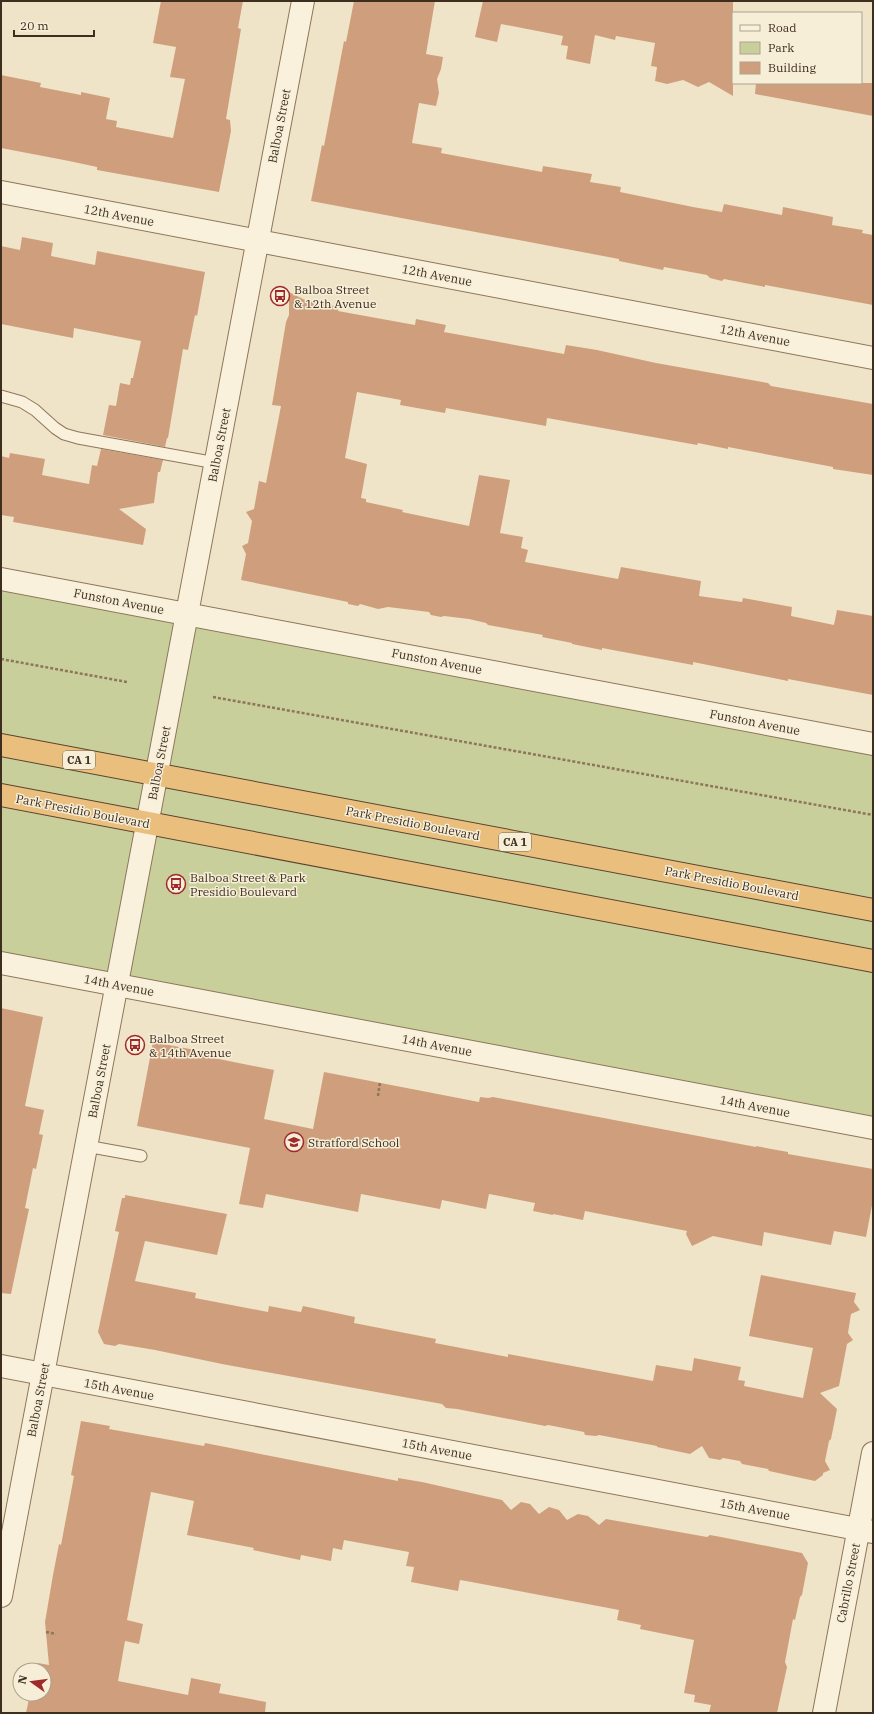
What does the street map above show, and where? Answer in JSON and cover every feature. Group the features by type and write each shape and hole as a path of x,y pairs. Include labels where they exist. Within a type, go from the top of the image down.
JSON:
{"highway":[{"name":"Park Presidio Boulevard","path":"1,745 873,910"},
{"name":"Park Presidio Boulevard","path":"1,796 873,961"}],"street":[{"name":"Balboa Street","path":"1,1596 303,1"},
{"name":"12th Avenue","path":"1,192 873,358"},
{"name":"Funston Avenue","path":"1,579 873,744"},
{"name":"14th Avenue","path":"1,963 873,1128"},
{"name":"15th Avenue","path":"1,1366 866,1530"},
{"name":"Cabrillo Street","path":"824,1713 866,1530 873,1454"}],"lane":[{"path":"1,396 22,402 35,410 64,434 78,438 216,463"},
{"path":"86,1146 141,1156"}],"path":[{"path":"1,659 127,682"},
{"path":"214,697 873,815"},
{"path":"378,1096 380,1082"},
{"path":"46,1632 56,1634"}],"green space":[{"path":"1,579 873,744 873,1128 1,963"}],"building":[{"path":"161,1 243,1 238,28 241,29 226,119 230,120 231,131 219,192 97,170 97,167 1,148 1,75 41,83 40,87 81,95 81,92 110,98 106,119 117,121 116,127 173,138 185,79 170,77 176,47 153,43"},
{"path":"354,1 435,1 426,54 443,57 441,69 437,79 439,93 436,106 419,103 412,143 442,148 441,153 542,172 543,166 592,174 590,182 621,187 620,192 693,207 722,212 724,204 782,215 783,207 833,217 832,225 863,230 862,233 873,235 873,305 765,285 765,287 724,279 722,281 710,278 707,275 664,267 663,270 619,261 619,259 311,201 322,145 324,146 344,41 346,42"},
{"path":"483,1 733,1 733,96 709,82 698,87 683,80 667,84 655,81 657,67 651,66 655,43 616,36 615,40 595,35 590,64 566,59 568,46 561,45 563,36 501,24 497,42 475,37"},
{"path":"873,83 873,116 755,94 756,84"},
{"path":"22,237 53,243 51,256 95,265 97,251 205,272 197,316 195,315 188,350 183,349 168,438 165,447 103,435 109,405 116,406 120,383 130,385 131,378 133,378 141,341 74,328 73,338 1,324 1,246 20,250"},
{"path":"289,292 307,301 339,307 338,311 415,325 416,319 446,325 444,332 564,354 566,345 597,350 656,363 768,383 771,386 873,404 873,475 833,469 833,467 728,447 728,449 698,443 697,445 547,418 546,426 446,408 445,413 400,405 401,400 357,392 345,458 367,464 361,498 366,499 366,502 403,510 402,512 469,526 479,475 510,480 500,533 523,537 521,548 528,550 525,562 618,579 621,567 701,581 699,596 742,602 743,598 792,607 791,616 834,625 837,610 873,616 873,695 788,679 788,681 693,662 693,665 602,648 602,650 542,637 543,635 488,625 486,623 469,619 431,615 429,612 388,607 378,609 360,604 358,606 348,604 348,602 241,580 246,554 242,546 248,543 252,521 246,512 254,509 259,481 266,483 281,406 272,405 286,322 289,315"},
{"path":"101,449 163,460 160,472 158,472 154,503 119,509 146,529 143,545 13,522 14,517 1,515 1,456 9,458 10,453 45,459 42,475 89,484 92,465 97,466"},
{"path":"1,1008 43,1017 25,1106 44,1110 39,1134 43,1135 36,1169 33,1168 25,1208 29,1209 11,1294 1,1293"},
{"path":"153,1042 195,1050 194,1054 274,1070 264,1119 313,1129 324,1072 479,1102 480,1097 493,1097 873,1169 873,1200 866,1237 834,1231 831,1245 764,1232 762,1246 713,1236 692,1246 686,1234 687,1231 585,1211 583,1220 553,1215 533,1211 535,1203 489,1194 486,1209 442,1200 440,1209 361,1194 358,1212 266,1194 263,1208 239,1204 250,1148 137,1126"},
{"path":"125,1195 227,1214 217,1255 145,1241 135,1281 196,1293 195,1298 268,1312 269,1306 301,1312 303,1306 355,1317 354,1323 436,1339 435,1343 508,1357 508,1354 653,1381 656,1365 692,1371 694,1358 741,1367 738,1380 745,1381 744,1386 803,1398 813,1348 749,1336 761,1275 856,1293 854,1302 860,1310 851,1314 848,1333 853,1340 847,1344 839,1386 820,1393 837,1409 825,1461 830,1470 823,1473 823,1475 815,1481 742,1464 740,1461 723,1458 720,1460 709,1458 702,1446 690,1454 599,1435 585,1435 584,1432 548,1425 545,1426 446,1408 442,1404 222,1364 155,1350 119,1344 115,1346 104,1344 98,1332 119,1232 115,1231 122,1198 125,1198"},
{"path":"81,1421 110,1426 109,1429 204,1446 205,1443 398,1481 398,1478 422,1482 502,1500 511,1510 521,1502 530,1504 539,1514 549,1507 559,1510 567,1520 578,1514 588,1516 599,1525 606,1519 707,1537 710,1535 802,1553 808,1563 802,1595 800,1597 795,1620 793,1619 785,1662 787,1667 777,1713 709,1713 711,1705 694,1702 695,1695 684,1693 694,1640 640,1629 641,1625 617,1620 619,1610 460,1580 458,1591 411,1582 414,1567 406,1566 409,1552 344,1540 342,1550 333,1548 331,1561 301,1555 300,1560 253,1550 254,1548 187,1535 194,1501 151,1492 127,1620 143,1624 139,1644 125,1641 118,1681 188,1695 191,1678 221,1684 219,1693 266,1702 265,1713 26,1713 28,1702 52,1702 52,1662 49,1662 45,1622 59,1544 61,1545 74,1476 71,1475"}],"place":[{"name":"Balboa Street & 12th Avenue","path":"280,296"},
{"name":"Balboa Street & Park Presidio Boulevard","path":"176,884"},
{"name":"Balboa Street & 14th Avenue","path":"135,1045"},
{"name":"Stratford School","path":"294,1142"}]}
